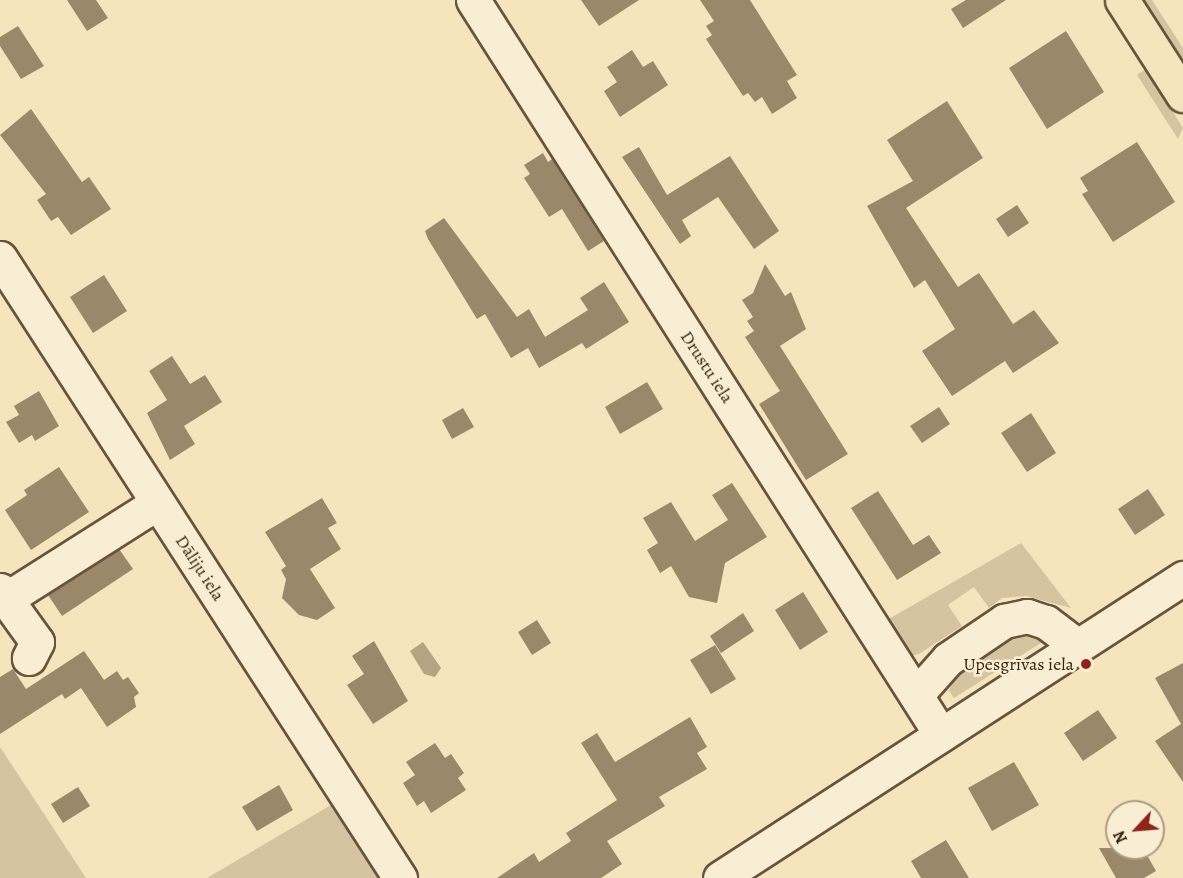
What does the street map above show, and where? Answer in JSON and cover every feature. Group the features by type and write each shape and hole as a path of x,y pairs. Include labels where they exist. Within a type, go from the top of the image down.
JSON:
{"main road":[{"path":"1122,0 1183,95"}],"street":[{"name":"Drustu iela","path":"472,0 941,735"},
{"name":"Dāliju iela","path":"0,258 400,878"},
{"path":"28,658 36,642 2,597 157,503"},
{"path":"720,878 1183,578"},
{"path":"916,695 948,659 1004,621 1027,616 1046,622 1078,646"}],"shaded area":[{"path":"1144,0 1152,0 1183,48 1183,62"},
{"path":"1146,69 1183,128 1178,139 1137,75"},
{"path":"1021,543 1071,608 1026,596 1002,598 989,608 974,587 948,605 962,626 919,654 904,658 880,624"},
{"path":"1018,631 1039,634 1044,641 954,698 949,691 954,675"},
{"path":"423,642 441,668 435,677 424,674 410,651"},
{"path":"0,747 86,878 0,878"},
{"path":"331,805 379,878 207,878"}],"building":[{"path":"67,0 96,0 108,18 87,31"},
{"path":"581,0 639,0 599,26"},
{"path":"700,0 750,0 797,75 787,81 797,98 772,114 762,97 755,102 748,93 743,96 706,39 712,35 706,26 714,21"},
{"path":"966,0 1006,0 963,28 951,9"},
{"path":"18,26 44,66 21,79 0,46 0,37"},
{"path":"1066,31 1104,92 1047,129 1009,68"},
{"path":"632,50 643,67 653,61 668,85 620,117 604,91 617,82 607,67"},
{"path":"947,101 983,158 906,208 958,287 979,273 1013,324 1034,310 1059,343 1013,373 1005,361 952,396 922,351 955,329 925,280 914,288 867,206 913,181 887,140"},
{"path":"31,109 82,182 89,177 111,209 71,235 58,217 51,221 37,200 46,194 0,135"},
{"path":"1137,142 1175,202 1113,242 1082,194 1088,191 1080,178"},
{"path":"639,147 667,195 730,156 779,231 754,249 718,197 682,220 691,236 680,244 622,157"},
{"path":"543,153 548,162 552,159 604,241 588,251 562,209 549,217 524,178 530,174 524,165"},
{"path":"1017,205 1029,223 1008,237 996,219"},
{"path":"444,218 517,317 529,309 545,337 588,310 580,298 604,282 629,322 586,349 582,343 539,368 528,348 511,358 485,314 477,319 428,239 425,231"},
{"path":"765,264 785,296 791,292 806,329 780,346 848,454 806,480 759,404 780,391 745,337 754,331 747,321 753,317 742,300 753,293"},
{"path":"104,275 127,311 93,333 70,297"},
{"path":"172,356 190,384 205,375 222,402 184,426 195,444 170,460 147,413 167,400 149,371"},
{"path":"647,382 663,409 620,434 605,407"},
{"path":"39,391 59,426 35,441 32,435 19,443 6,422 19,415 14,406"},
{"path":"939,407 950,424 922,443 910,426"},
{"path":"463,408 474,427 452,439 442,420"},
{"path":"1031,413 1056,453 1027,472 1001,433"},
{"path":"59,467 89,512 31,550 5,510 27,495 24,490"},
{"path":"732,483 767,537 725,563 717,603 689,597 671,566 660,573 647,550 658,543 643,518 671,502 695,541 728,520 712,495"},
{"path":"1148,489 1165,515 1135,535 1118,509"},
{"path":"878,491 913,545 929,535 941,553 897,580 851,508"},
{"path":"322,498 337,523 328,528 341,549 310,569 335,608 317,620 299,615 282,598 286,579 281,570 286,566 265,532"},
{"path":"119,549 133,569 62,616 48,595"},
{"path":"803,592 828,632 800,650 775,610"},
{"path":"743,613 754,631 721,653 710,636"},
{"path":"537,620 551,643 532,655 518,632"},
{"path":"374,641 408,701 373,724 347,685 364,674 352,656"},
{"path":"715,645 736,679 711,694 690,660"},
{"path":"84,651 104,680 117,671 123,680 128,677 139,693 134,697 136,707 107,727 81,688 65,699 62,694 0,734 0,677 13,669 26,689"},
{"path":"1183,663 1183,782 1155,741 1181,724 1155,678"},
{"path":"1098,710 1117,738 1083,761 1064,733"},
{"path":"690,717 707,747 697,753 707,769 659,797 665,806 607,841 622,864 601,878 497,878 534,853 539,862 571,841 566,833 617,800 581,743 597,733 615,762"},
{"path":"435,743 445,758 451,754 464,773 458,778 466,790 431,813 424,801 417,806 403,783 415,775 406,762"},
{"path":"1014,762 1039,805 992,831 968,788"},
{"path":"279,785 293,810 257,831 242,807"},
{"path":"78,787 90,806 63,823 51,804"},
{"path":"946,840 969,878 921,878 911,861"},
{"path":"1099,848 1105,848 1105,859"},
{"path":"1106,860 1150,860 1156,871 1144,878 1116,878"}],"place":[{"name":"Upesgrīvas iela","path":"1086,664"}]}
